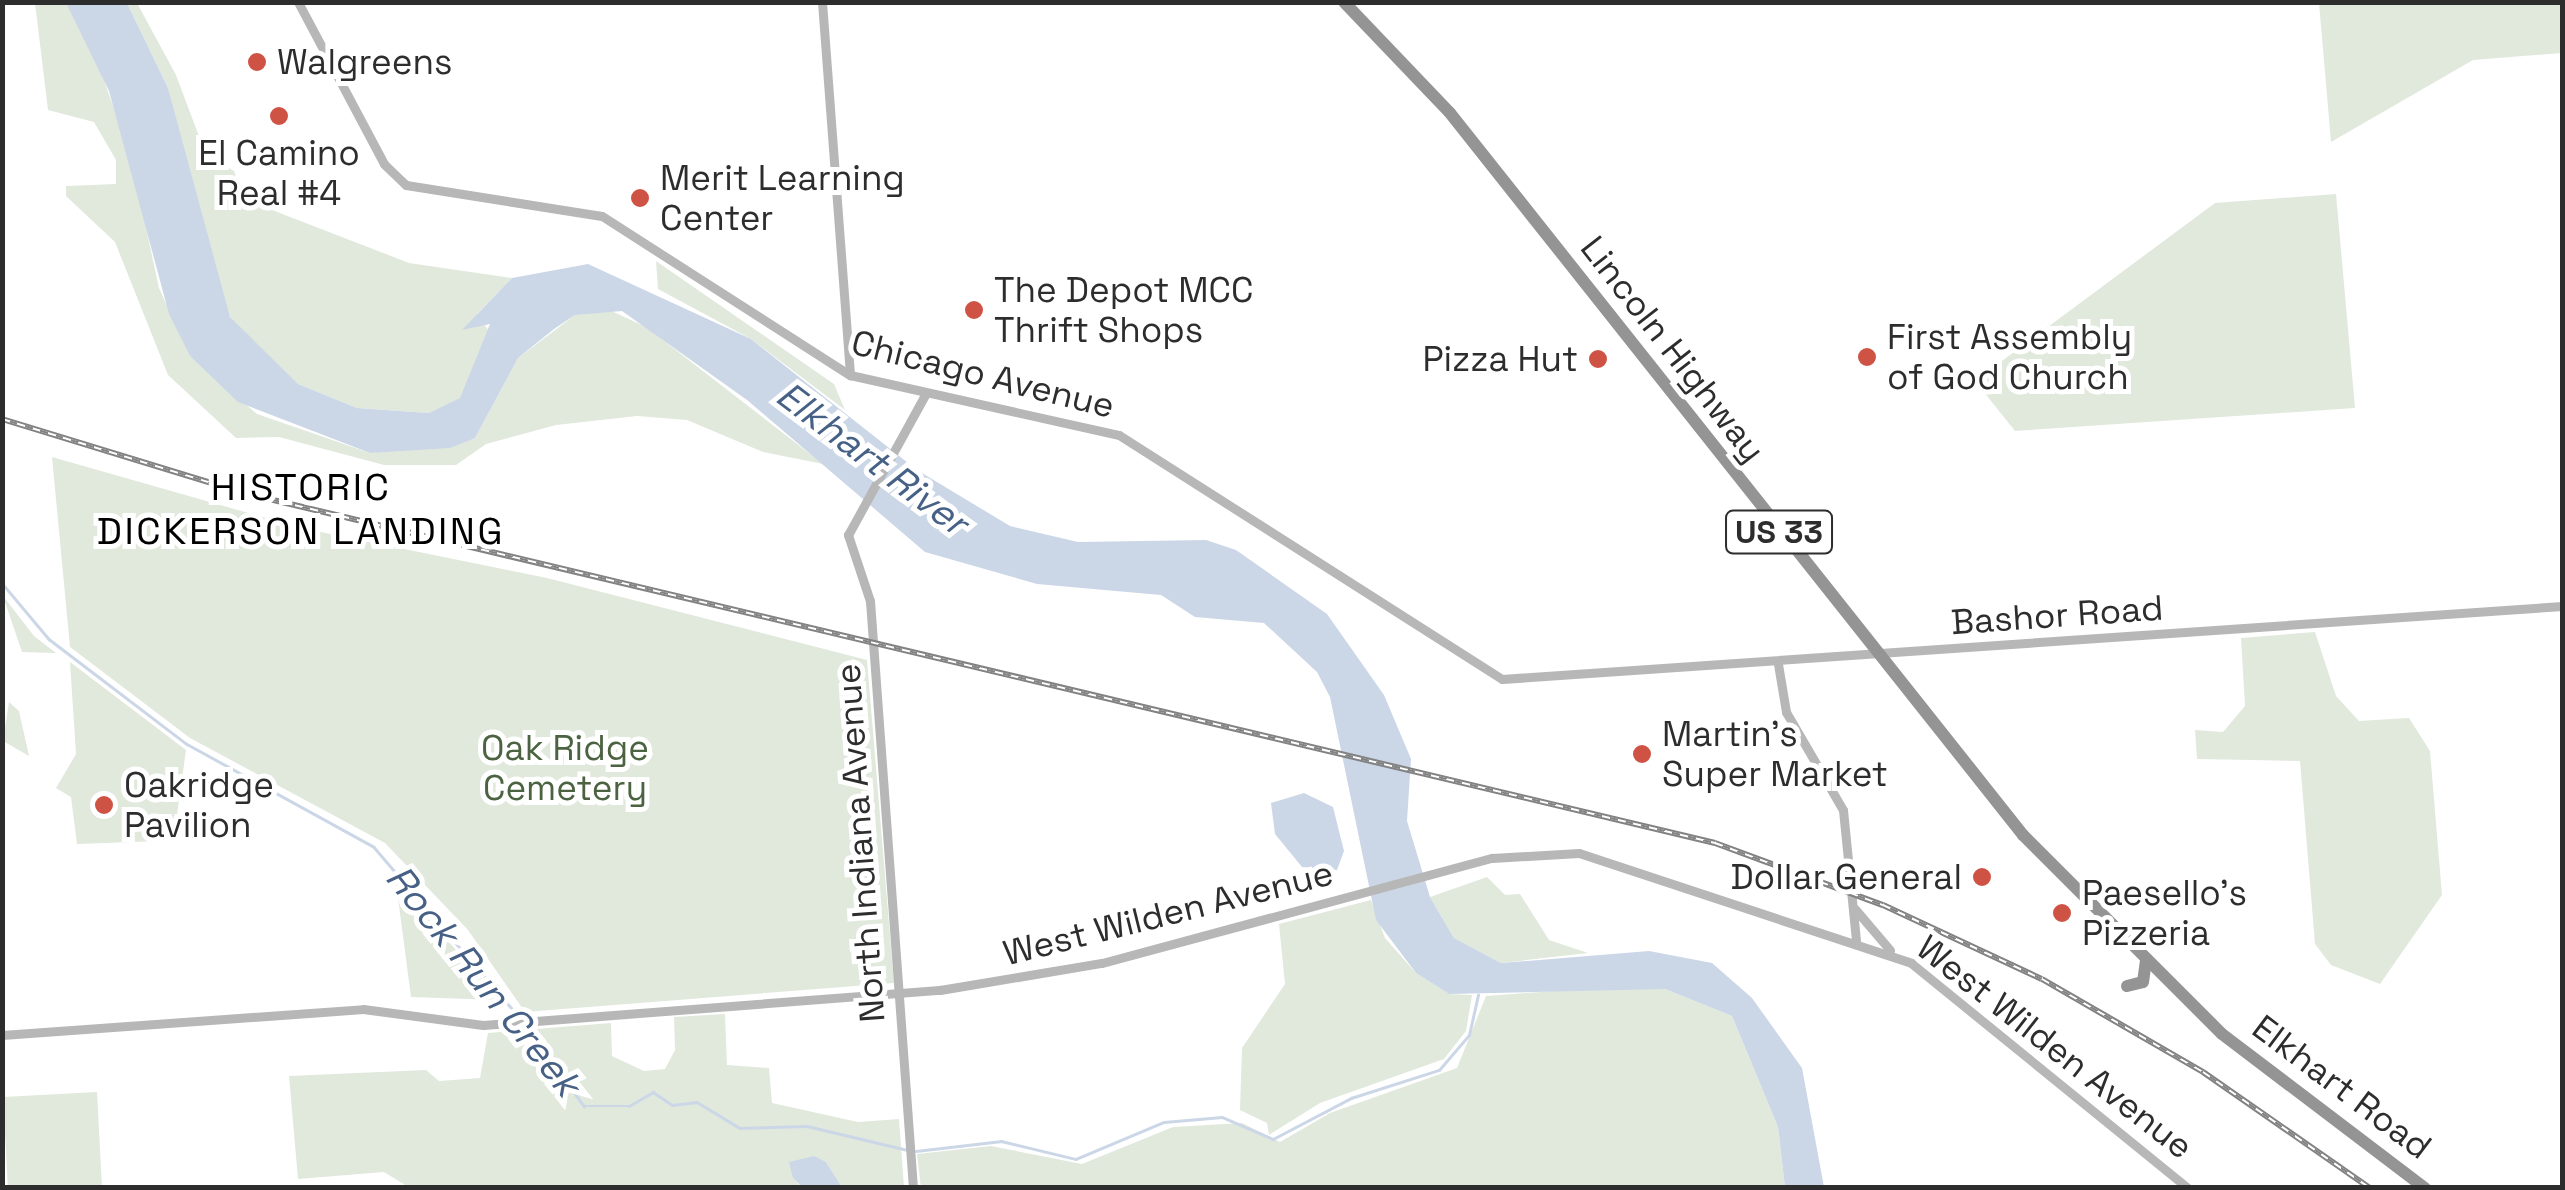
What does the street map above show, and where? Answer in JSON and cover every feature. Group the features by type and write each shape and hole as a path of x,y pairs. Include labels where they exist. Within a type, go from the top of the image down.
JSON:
{"highway":[{"name":"Lincoln Highway","path":"1344,2 1450,113 1999,808 2146,962 2222,1034"},
{"path":"2127,986 2143,982 2146,962"},
{"name":"Elkhart Road","path":"2222,1034 2425,1188"}],"street":[{"name":"Chicago Avenue","path":"298,2 384,164 406,185 602,216 850,376 1118,435 1482,670 1556,680"},
{"path":"822,2 850,376"},
{"name":"North Indiana Avenue","path":"913,1188 870,601 848,535 860,502 903,442 926,393"},
{"name":"Bashor Road","path":"1556,680 2562,606"},
{"path":"1778,664 1786,712 1843,810 1856,940"},
{"name":"West Wilden Avenue","path":"2,1035 348,1009 510,1024 898,993 1044,976 1440,872 1524,853 1579,853 1896,955 2188,1188"},
{"path":"1854,907 1896,955"}],"green space":[{"path":"35,3 66,3 97,60 131,158 159,288 190,356 257,414 370,453 475,438 518,358 575,315 605,308 646,327 823,464 763,452 687,420 637,416 556,425 486,444 456,465 384,465 279,437 236,438 168,375 115,242 66,196 66,186 116,184 116,160 94,122 48,110"},
{"path":"127,3 137,3 176,75 206,155 234,171 244,199 409,263 512,278 477,314 489,331 460,399 429,413 357,408 298,384 258,352 230,317 211,268 168,88"},
{"path":"2319,3 2562,3 2562,53 2473,60 2331,142"},
{"path":"2336,194 2355,408 2015,431 1975,381 2215,203"},
{"path":"656,261 834,384 845,410 751,339 658,289"},
{"name":"Oak Ridge Cemetery","path":"52,457 301,528 547,578 867,660 894,983 525,1012 468,930 385,843 190,738 70,647"},
{"path":"3,596 34,636 56,653 22,652"},
{"path":"2315,632 2336,696 2359,721 2409,718 2430,751 2442,895 2380,984 2331,965 2315,944 2300,761 2197,759 2195,730 2223,732 2245,706 2241,638"},
{"path":"70,662 186,750 177,815 159,841 77,844 71,797 56,788 76,754"},
{"path":"9,702 19,711 29,756 3,741"},
{"path":"1487,877 1505,895 1520,894 1549,940 1588,953 1501,963 1454,938 1430,897"},
{"path":"396,883 491,989 497,1000 411,997"},
{"path":"1371,900 1385,938 1416,973 1449,994 1472,995 1466,1031 1444,1059 1320,1103 1269,1135 1267,1123 1240,1110 1242,1048 1285,984 1279,924"},
{"path":"1622,986 1665,989 1732,1016 1778,1127 1785,1187 921,1188 917,1154 991,1146 1082,1164 1173,1127 1242,1123 1280,1142 1330,1113 1457,1068 1486,996"},
{"path":"725,1014 727,1065 769,1068 772,1103 858,1122 899,1119 904,1187 842,1187 826,1162 793,1178 802,1188 410,1188 384,1172 298,1179 289,1076 426,1070 439,1081 480,1078 488,1033 611,1023 612,1056 644,1071 665,1069 675,1050 674,1017"},
{"path":"97,1092 102,1187 8,1188 3,1097"}],"water":[{"name":"Elkhart River","path":"66,3 127,3 168,88 230,317 298,384 357,408 429,413 460,398 490,324 462,330 512,278 588,264 751,339 917,470 1010,526 1078,542 1206,540 1236,550 1327,614 1384,695 1411,759 1407,821 1430,897 1454,938 1501,963 1649,951 1712,963 1752,998 1802,1068 1824,1187 1785,1187 1778,1127 1732,1016 1665,989 1449,994 1416,973 1376,920 1330,697 1317,672 1264,623 1195,617 1161,595 1037,584 925,552 747,400 622,311 575,315 554,329 518,358 475,438 450,448 370,453 238,402 190,356 169,314 109,91"},
{"path":"1304,793 1333,807 1344,851 1337,870 1302,867 1275,834 1271,803"},
{"path":"814,1156 826,1162 842,1187 802,1187 793,1178 789,1162"}],"waterway":[{"name":"Rock Run Creek","path":"2,583 49,639 187,744 374,847 521,1019"},
{"name":"Rock Run Creek","path":"916,1151 1001,1141 1076,1159 1164,1122 1222,1117 1273,1139 1351,1098 1439,1070 1469,1035 1478,995"},
{"name":"Rock Run Creek","path":"526,1025 584,1106 629,1106 653,1092 672,1105 697,1102 740,1128 807,1126 908,1150"}],"railway":[{"path":"2,419 248,494 1715,843 1883,905 2042,979 2203,1072 2370,1188"}],"place":[{"name":"Walgreens","path":"257,62"},
{"name":"El Camino Real #4","path":"279,116"},
{"name":"Merit Learning Center","path":"640,198"},
{"name":"The Depot MCC Thrift Shops","path":"974,310"},
{"name":"First Assembly of God Church","path":"1867,357"},
{"name":"Pizza Hut","path":"1598,359"},
{"name":"Martin's Super Market","path":"1642,754"},
{"name":"Oakridge Pavilion","path":"104,805"},
{"name":"Dollar General","path":"1982,877"},
{"name":"Paesello's Pizzeria","path":"2062,913"}],"district":[{"name":"HISTORIC DICKERSON LANDING","path":"301,510"}]}
